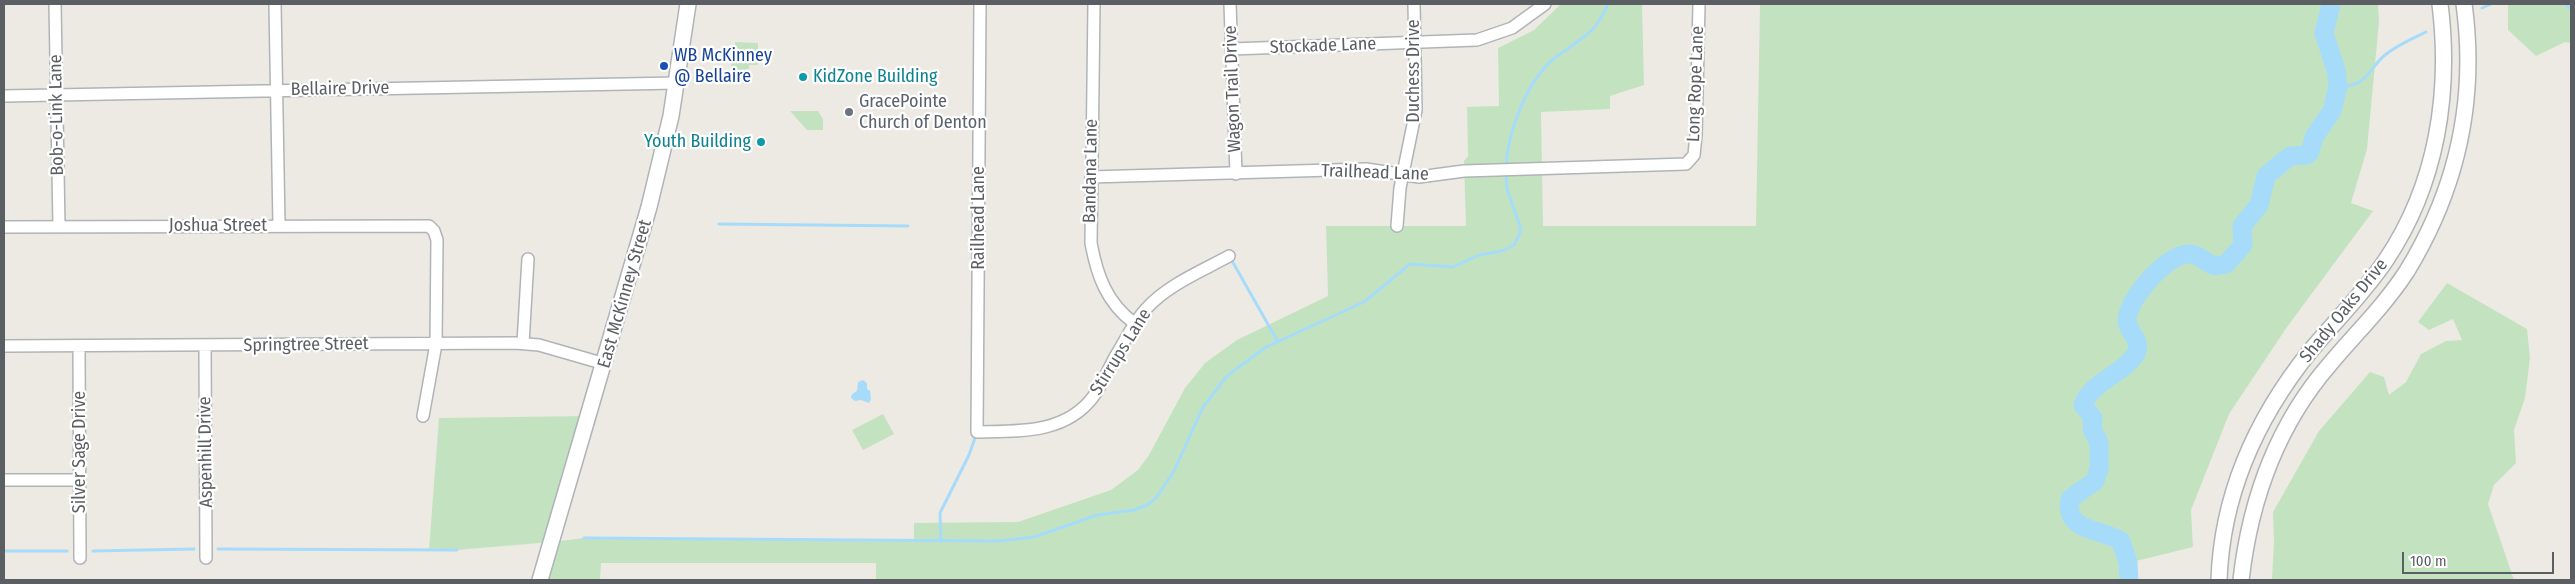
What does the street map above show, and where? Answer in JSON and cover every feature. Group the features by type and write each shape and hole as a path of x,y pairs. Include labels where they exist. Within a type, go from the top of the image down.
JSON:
{"street":[{"name":"Bob-o-Link Lane","path":"56,4 59,227"},
{"path":"275,4 279,226"},
{"name":"East McKinney Street","path":"540,580 650,207 677,83 688,4"},
{"name":"Railhead Lane","path":"977,432 980,4"},
{"name":"Bandana Lane","path":"1094,4 1090,232 1096,266 1108,296 1119,311 1134,323"},
{"name":"Wagon Trail Drive","path":"1230,4 1236,174"},
{"name":"Duchess Drive","path":"1397,226 1403,176 1414,131 1416,110 1414,4"},
{"name":"Stockade Lane","path":"1232,50 1462,41 1489,38 1512,28 1545,4"},
{"name":"Long Rope Lane","path":"1689,162 1694,155 1696,135 1699,4"},
{"name":"Shady Oaks Drive","path":"2219,580 2220,547 2226,515 2245,455 2259,427 2279,394 2312,350 2343,316 2387,259 2422,190 2433,153 2443,98 2445,52 2440,4"},
{"name":"Shady Oaks Drive","path":"2241,580 2250,519 2268,465 2280,438 2298,407 2329,364 2360,331 2406,272 2443,198 2456,163 2467,99 2468,53 2464,4"},
{"name":"Bellaire Drive","path":"4,96 677,83"},
{"name":"Trailhead Lane","path":"1091,177 1366,169 1403,176 1426,177 1464,171 1681,165 1689,162"},
{"name":"Joshua Street","path":"4,227 421,224 432,228 437,240 436,344"},
{"name":"Stirrups Lane","path":"977,432 1026,431 1055,425 1070,418 1094,396 1134,323 1147,307 1171,288 1229,256"},
{"path":"522,343 528,259"},
{"name":"Springtree Street","path":"4,346 522,343 538,345 605,364"},
{"path":"423,416 436,344"},
{"name":"Aspenhill Drive","path":"205,346 206,558"},
{"name":"Silver Sage Drive","path":"79,347 80,558"},
{"path":"4,480 79,480"}],"green space":[{"path":"1561,4 1642,4 1644,85 1610,96 1610,109 1541,112 1543,226 1756,226 1760,4 2378,4 2379,22 2367,149 2351,203 2373,211 2287,327 2229,414 2191,510 2193,547 2128,563 2129,580 876,580 876,563 601,563 600,580 540,580 551,542 457,550 429,550 439,418 589,416 552,542 584,538 914,541 914,523 1018,522 1111,490 1138,470 1149,455 1185,388 1205,363 1237,340 1328,296 1326,226 1466,226 1464,161 1468,156 1467,107 1499,106 1498,48 1534,30"},
{"path":"2508,4 2571,4 2571,43 2565,42 2536,56 2508,30"},
{"path":"735,42 758,43 758,65 749,65 749,69 731,71"},
{"path":"790,111 818,111 823,119 823,130 807,130"},
{"path":"2447,283 2527,329 2530,358 2525,398 2514,430 2516,463 2494,485 2488,504 2514,580 2272,580 2273,512 2319,431 2370,372 2384,377 2389,395 2406,382 2421,354 2446,341 2462,340 2453,319 2429,330 2418,322"},
{"path":"883,414 894,434 863,450 852,430"}],"water":[{"path":"863,380 867,383 867,389 870,391 871,399 869,403 861,400 855,401 851,398 852,394 857,391 858,382"}],"waterway":[{"path":"1506,166 1515,122 1536,78 1556,57 1580,40 1598,23 1608,4"},
{"path":"2129,580 2128,563 2121,541 2078,524 2072,518 2069,510 2070,499 2095,481 2099,469 2099,443 2092,429 2093,418 2083,405 2093,390 2123,368 2135,355 2138,345 2127,320 2134,301 2150,279 2170,261 2189,254 2193,254 2215,266 2226,264 2243,245 2242,226 2259,205 2266,176 2290,156 2307,155 2310,152 2314,137 2332,111 2338,86 2336,70 2324,33 2331,4"},
{"path":"2482,8 2491,4"},
{"path":"2565,4 2571,9"},
{"path":"2338,86 2348,86 2361,81 2379,60 2390,51 2426,32"},
{"path":"584,538 999,541 1034,537 1097,515 1134,510 1147,505 1156,498 1174,471 1203,407 1227,376 1266,347 1364,302 1410,264 1453,267 1479,255 1502,251 1514,245 1520,233 1520,226 1507,189 1506,173"},
{"path":"719,224 908,226"},
{"path":"1231,259 1278,342"},
{"path":"941,542 940,513 969,455 976,435"},
{"path":"93,551 194,549"},
{"path":"218,549 457,550"},
{"path":"4,551 67,551"}],"place":[{"name":"WB McKinney @ Bellaire","path":"664,66"},
{"name":"KidZone Building","path":"803,77"},
{"name":"GracePointe Church of Denton","path":"849,112"},
{"name":"Youth Building","path":"761,142"}]}
